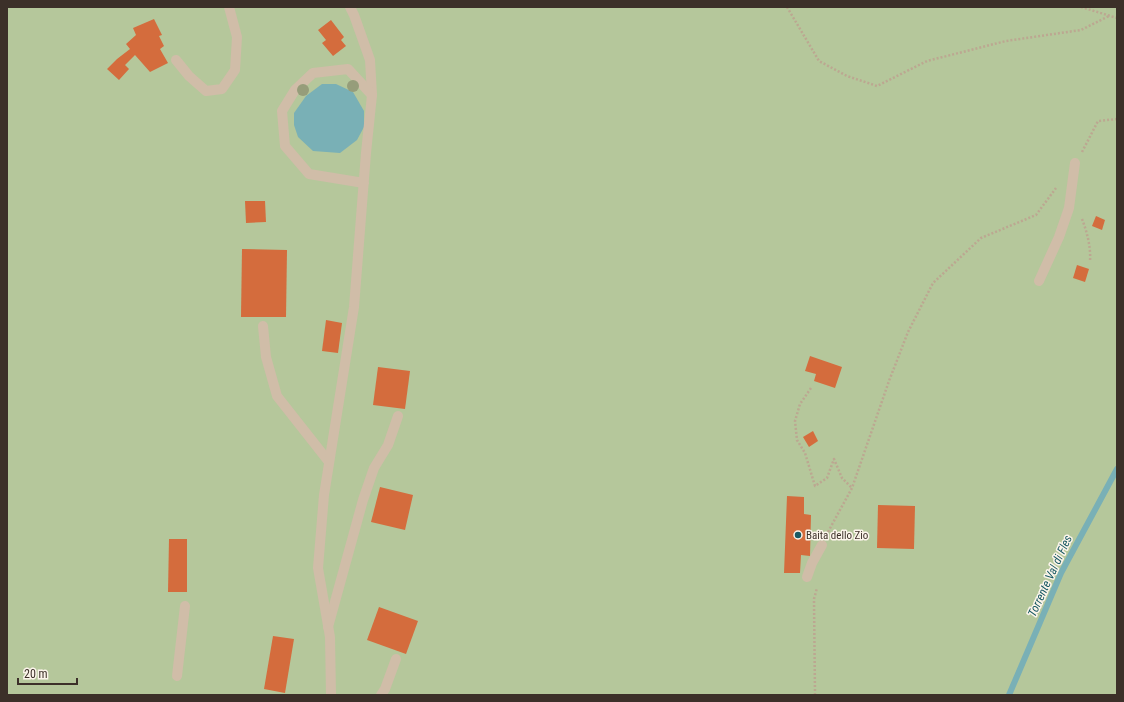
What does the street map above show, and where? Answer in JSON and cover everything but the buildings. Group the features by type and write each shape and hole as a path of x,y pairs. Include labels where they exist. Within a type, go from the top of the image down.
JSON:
{"street":[{"path":"176,60 189,76 206,91 222,89 235,70 237,37 229,7"},
{"path":"331,695 330,637 318,568 324,495 354,306 372,95 370,60 350,7"},
{"path":"364,183 309,174 285,146 282,111 295,90 313,73 348,68 372,95"},
{"path":"1039,281 1059,237 1069,208 1075,163"},
{"path":"263,326 266,356 278,396 329,462"},
{"path":"328,627 363,500 374,468 388,445 398,416"},
{"path":"807,577 822,544"},
{"path":"177,676 185,606"},
{"path":"381,695 385,689 396,659"}],"path":[{"path":"786,7 819,61 848,76 877,86 927,61 1006,41 1081,30 1109,16"},
{"path":"1081,7 1117,18"},
{"path":"1075,163 1083,151 1098,121 1117,119"},
{"path":"822,544 852,488 889,381 908,332 933,283 981,238 1036,215 1057,187"},
{"path":"1081,217 1091,252 1090,261"},
{"path":"811,388 800,404 795,421 797,440 805,453 815,486 827,478 834,459 842,478 852,488"},
{"path":"829,535 830,529"},
{"path":"815,695 814,599 818,586"}],"green space":[{"path":"7,7 1117,7 1117,695 7,695"}],"water":[{"path":"322,84 336,84 353,92 364,111 364,127 357,140 340,153 313,151 298,137 294,125 294,113 306,96"}],"waterway":[{"name":"Torrente Val di Fles","path":"1009,695 1061,573 1117,469"}],"place":[{"name":"Baita dello Zio","path":"798,535"}]}
